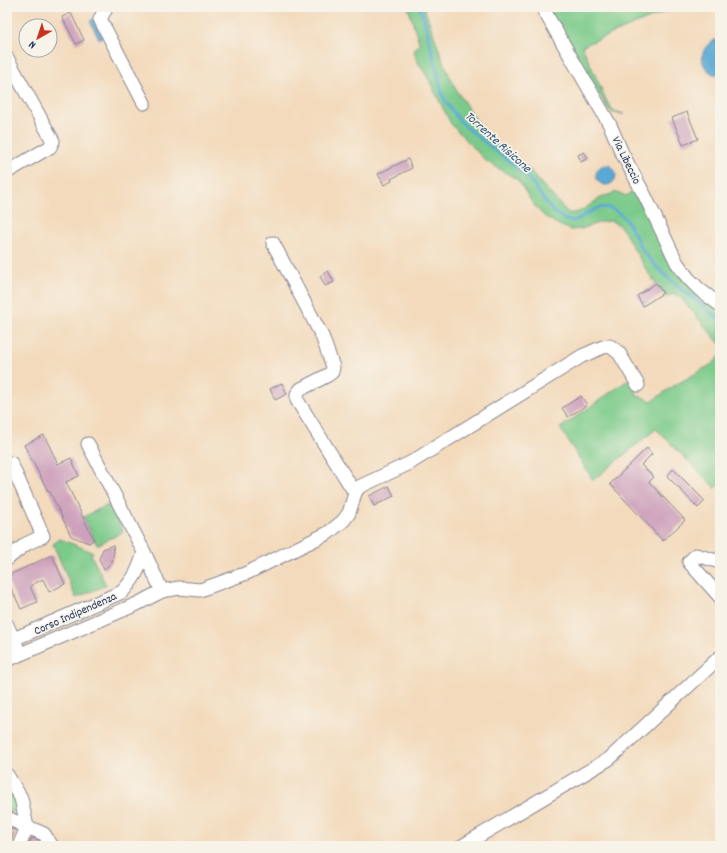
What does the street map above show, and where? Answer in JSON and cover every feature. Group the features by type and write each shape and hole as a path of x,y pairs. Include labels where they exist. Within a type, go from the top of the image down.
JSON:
{"street":[{"path":"107,7 100,19 144,103"},
{"name":"Via Libeccio","path":"542,7 610,125 622,153 677,263 688,278 700,290 720,305"},
{"path":"7,58 52,141 50,147 7,172"},
{"path":"273,243 322,336 333,367 332,372 328,375 301,389 297,394 297,400 355,493 359,487 410,463 582,356 603,347 610,346 619,353 638,385"},
{"path":"88,444 144,552 162,591"},
{"path":"7,559 26,544 43,536 11,463"},
{"name":"Corso Indipendenza","path":"7,660 162,591 179,588 200,590 247,573 328,533 343,521 349,513 355,493"},
{"name":"Corso Indipendenza","path":"10,641 122,592 139,570 144,552"},
{"path":"720,562 696,555 689,562 720,597"},
{"path":"96,604 102,619"},
{"path":"7,625 10,641 20,654"},
{"path":"462,846 610,759 720,657"},
{"path":"7,775 21,798 27,827 19,846"},
{"path":"7,818 44,834 52,846"}],"green space":[{"path":"408,7 424,7 443,61 455,88 492,141 509,156 528,168 568,213 581,211 599,199 617,192 626,196 635,190 666,252 720,309 720,344 680,297 673,294 666,297 647,271 623,230 617,224 611,221 601,222 581,229 571,230 544,216 533,204 518,180 486,161 451,124 428,78 416,59 414,49 420,45"},
{"path":"546,7 677,7 582,46 607,102 614,111 624,114 613,113 608,109"},
{"path":"720,356 720,483 715,488 656,429 593,480 560,428 631,378 636,387 636,395 652,401 672,387 712,364"},
{"path":"110,504 123,532 97,545 83,517"},
{"path":"60,539 93,552 91,555 106,585 76,598 53,544"},
{"path":"7,781 13,791 21,816 7,809"}],"water":[{"path":"94,19 103,37 99,39 90,21"},
{"path":"715,40 720,40 720,76 713,74 708,70 702,60 705,49"},
{"path":"606,165 613,168 616,175 613,182 606,185 599,182 596,175 599,168"}],"building":[{"path":"71,13 84,40 76,44 62,17"},
{"path":"687,112 698,139 683,145 672,118"},
{"path":"584,152 588,158 581,162 578,155"},
{"path":"408,159 412,168 391,179 392,181 384,185 378,174"},
{"path":"328,271 334,282 325,286 320,276"},
{"path":"656,283 663,293 643,306 637,296"},
{"path":"282,383 287,394 275,400 270,389"},
{"path":"581,396 587,405 568,417 562,408"},
{"path":"44,435 58,464 71,458 79,476 66,482 94,540 89,543 71,536 49,490 48,491 24,445"},
{"path":"647,448 652,454 641,465 654,477 649,482 685,520 663,541 610,484"},
{"path":"673,469 705,501 698,508 667,476"},
{"path":"389,486 394,496 374,506 369,496"},
{"path":"113,545 114,552 112,562 104,570 99,559 103,549"},
{"path":"52,555 65,584 49,592 43,579 30,586 37,602 21,609 7,576"},
{"path":"7,827 15,830 9,846 7,846"},
{"path":"32,838 39,840 42,846 28,846"}],"waterway":[{"name":"Torrente Risicone","path":"419,7 425,22 442,94 448,105 461,122 520,170 532,183 550,208 561,217 573,221 594,210 606,207 619,213 627,221 640,246 656,266 677,286 720,320"}]}
